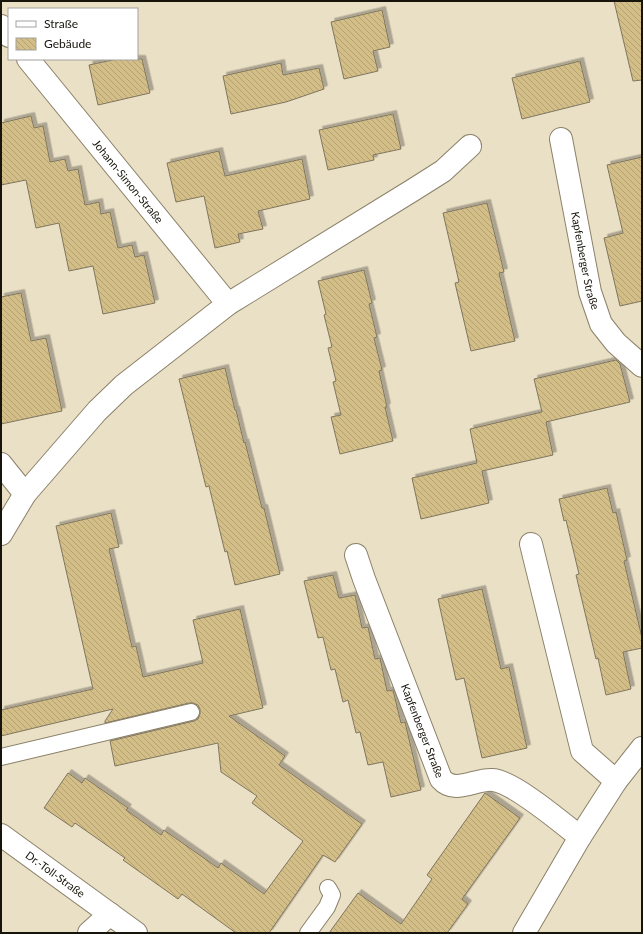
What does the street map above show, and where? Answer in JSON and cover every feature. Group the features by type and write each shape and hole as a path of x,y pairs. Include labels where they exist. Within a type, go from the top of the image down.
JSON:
{"street":[{"path":"1,26 8,35"},
{"name":"Johann-Simon-Straße","path":"29,60 228,304"},
{"name":"Kapfenberger Straße","path":"561,139 590,292 601,324 616,343 642,366"},
{"path":"1,534 25,494 97,412 124,385 228,304 413,190 443,170 470,146"},
{"path":"1,464 25,494"},
{"path":"531,544 582,751 616,781"},
{"name":"Kapfenberger Straße","path":"356,555 366,587 441,779 446,784 455,786 482,780 504,782 538,804 580,837"},
{"path":"524,933 580,837 616,781 642,748"},
{"name":"Dr.-Toll-Straße","path":"1,835 136,933"},
{"path":"89,933 110,914"}],"lane":[{"path":"1,757 190,712"},
{"path":"308,933 327,907 332,895 328,888"}],"building":[{"path":"614,1 642,1 642,80 633,81"},
{"path":"382,10 390,47 373,51 378,71 344,79 331,22"},
{"path":"142,59 150,93 98,105 89,65 112,60"},
{"path":"580,61 590,102 522,119 512,78"},
{"path":"281,63 283,75 319,68 324,89 286,102 231,114 223,76"},
{"path":"393,114 401,149 373,155 374,160 328,170 319,130"},
{"path":"31,116 34,128 43,126 50,162 65,159 68,171 78,169 85,205 99,202 101,214 110,212 118,248 132,245 135,257 144,255 155,303 103,314 93,266 69,271 59,223 36,228 26,180 1,185 1,123"},
{"path":"219,151 225,176 302,159 310,199 258,211 263,229 238,234 240,242 215,248 204,196 176,202 167,163"},
{"path":"642,157 642,301 620,306 604,238 623,233 607,165"},
{"path":"487,203 504,272 499,273 515,341 471,351 455,283 459,282 443,213"},
{"path":"364,270 372,303 369,304 377,337 374,338 382,370 379,371 393,441 340,454 331,417 341,415 333,382 336,381 328,348 332,347 318,281"},
{"path":"21,293 31,341 46,338 62,411 1,424 1,297"},
{"path":"616,360 620,364 630,402 546,422 553,455 482,471 489,503 421,519 412,478 477,463 470,429 542,412 534,379"},
{"path":"225,368 262,508 264,508 280,574 235,585 227,551 225,552 209,486 206,487 179,379"},
{"path":"607,488 613,513 616,512 627,560 624,561 642,638 642,648 623,652 631,689 606,695 598,658 596,659 576,575 579,574 566,520 564,521 559,499"},
{"path":"111,513 119,547 109,549 132,647 136,646 143,677 203,663 193,620 240,609 263,708 229,716 285,756 279,765 362,824 335,862 323,855 269,933 236,933 182,894 178,899 123,860 125,858 75,823 72,827 44,808 68,773 82,783 85,778 128,808 126,810 161,835 164,830 218,868 221,863 264,894 303,841 252,803 257,796 221,772 218,743 115,766 110,741 194,721 198,719 200,714 198,705 189,703 105,723 113,709 1,736 1,710 93,689 56,526"},
{"path":"333,575 339,598 355,595 362,628 368,627 375,659 380,658 387,691 393,690 401,723 405,722 421,790 391,797 383,762 368,765 360,732 356,733 348,700 343,702 335,669 331,670 323,637 318,638 304,581"},
{"path":"482,589 501,669 509,667 527,748 482,758 464,678 456,680 438,599"},
{"path":"485,793 520,818 462,899 468,904 447,933 329,933 358,893 401,924 432,879 427,875"}]}
